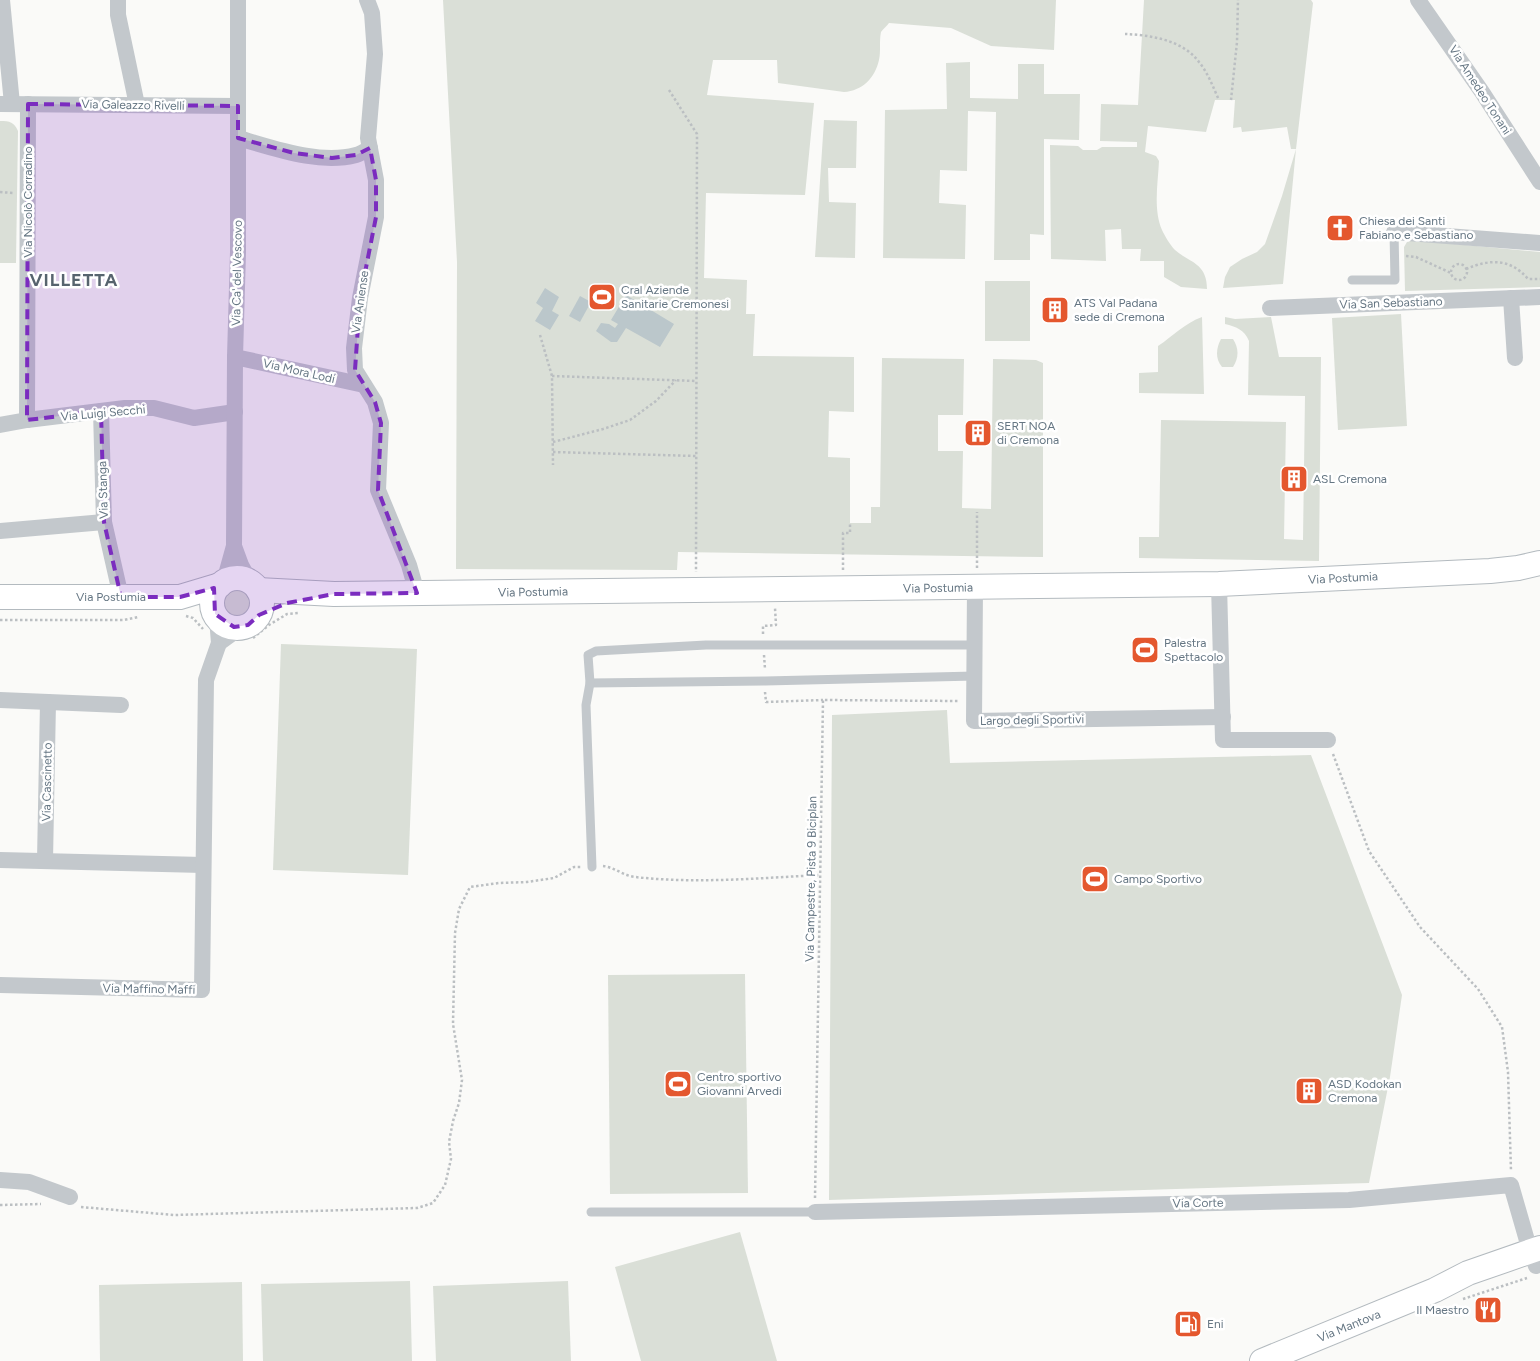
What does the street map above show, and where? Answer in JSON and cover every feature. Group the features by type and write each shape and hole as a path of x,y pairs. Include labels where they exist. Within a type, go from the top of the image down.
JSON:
{"street":[{"name":"Via Nicolò Corradino","path":"2,0 13,104 28,420"},
{"path":"118,0 118,15 137,105"},
{"name":"Via Ca' del Vescovo","path":"222,583 234,546 234,356 238,252 238,0"},
{"name":"Via Aniense","path":"368,0 372,13 375,54 368,138 376,180 376,216 360,298 354,348 355,370 375,402 381,423 378,490 409,565 417,594"},
{"name":"Via Amedeo Tonani","path":"1418,0 1482,92 1540,182"},
{"name":"Via Galeazzo Rivelli","path":"13,104 238,106"},
{"path":"238,138 294,153 332,158 356,155 370,148"},
{"path":"1394,232 1540,243"},
{"name":"Via San Sebastiano","path":"1270,308 1540,297"},
{"path":"1511,298 1515,358"},
{"name":"Via Mora Lodi","path":"234,356 364,385"},
{"name":"Via Luigi Secchi","path":"0,425 124,408 154,408 194,418 234,412"},
{"name":"Via Stanga","path":"101,411 104,522 121,597"},
{"path":"0,531 104,522"},
{"name":"Via Ca' del Vescovo","path":"234,546 241,565 254,586"},
{"name":"Via Postumia","path":"0,597 180,597 237,578 254,586 334,594 843,589 976,579 1219,584 1490,571 1540,563"},
{"name":"Largo degli Sportivi","path":"976,579 974,721 1223,717"},
{"path":"216,614 213,597 222,583"},
{"path":"1219,584 1223,740 1328,740"},
{"path":"220,643 250,621 262,602 254,586"},
{"name":"Via Postumia","path":"250,621 287,603 334,594"},
{"path":"180,597 200,603 216,614 228,626 250,621"},
{"name":"Via Maffino Maffi","path":"0,985 202,990 206,680 220,643 216,614"},
{"path":"0,700 121,705"},
{"name":"Via Cascinetto","path":"45,861 48,702"},
{"path":"0,860 203,865"},
{"path":"0,1180 29,1182 74,1202"},
{"path":"1512,1185 1537,1258"},
{"name":"Via Corte","path":"815,1212 1349,1200 1512,1185"},
{"name":"Via Mantova","path":"1262,1361 1435,1290 1468,1273 1537,1258"}],"lane":[{"path":"1352,280 1395,280 1394,232"},
{"path":"592,867 586,705 590,683 588,655 596,651 706,645 975,645"},
{"path":"590,683 975,676"},
{"path":"591,1212 815,1212"}],"path":[{"path":"1232,100 1237,42 1238,0"},
{"path":"1125,34 1142,34 1172,42 1190,51 1199,62 1219,100"},
{"path":"669,90 697,134 696,578"},
{"path":"1404,256 1416,256 1451,272 1455,279 1465,277 1466,269"},
{"path":"1466,269 1479,264 1507,263 1528,279 1540,279"},
{"path":"1451,272 1452,268 1456,265 1461,264 1466,269"},
{"path":"540,335 552,376 553,465"},
{"path":"552,376 696,381"},
{"path":"553,442 630,420 656,401 676,380"},
{"path":"553,452 696,456"},
{"path":"976,579 977,512"},
{"path":"843,589 843,533 850,533 850,523"},
{"name":"Via Campestre, Pista 9 Biciplan","path":"815,1212 822,700 975,702"},
{"path":"1328,740 1369,851 1420,926 1478,990 1502,1026 1508,1072 1512,1185"},
{"path":"74,1202 174,1215 417,1208 434,1203 445,1184 451,1159 450,1142 462,1080 454,1024 455,933 459,909 470,887 554,878 574,867 606,866 633,877 663,879 754,879 820,875"},
{"path":"0,1205 49,1204"}],"highlighted area":[{"path":"28,104 238,106 238,138 294,153 332,158 356,155 370,148 376,180 376,217 360,298 355,370 375,402 381,423 378,490 417,593 334,594 287,603 259,615 248,625 234,627 215,614 214,588 180,597 121,597 104,522 101,411 27,420"}],"shaded area":[{"name":"Cral Aziende Sanitarie Cremonesi","path":"443,0 1056,0 1054,50 991,46 951,28 889,23 881,32 880,57 871,78 862,86 851,91 844,92 778,83 777,60 713,60 707,95 814,103 805,195 706,193 704,278 747,280 746,314 755,314 753,356 854,357 854,412 829,411 828,457 850,458 850,523 871,523 871,507 880,507 882,358 964,359 963,415 938,415 938,451 963,451 962,508 991,509 993,359 1036,360 1043,363 1043,557 678,552 677,570 456,569 457,262"},
{"path":"1144,0 1311,0 1313,3 1296,149 1291,149 1287,127 1242,132 1241,127 1233,128 1235,100 1215,100 1206,132 1148,126 1145,152 1156,156 1159,161 1157,205 1159,222 1169,243 1175,250 1201,269 1206,280 1207,289 1181,287 1164,277 1164,261 1140,261 1141,249 1122,249 1121,229 1105,230 1106,261 1051,259 1050,145 1078,146 1083,150 1097,150 1102,147 1137,147 1137,142 1100,141 1101,104 1138,105"},
{"path":"970,62 970,98 1018,99 1018,64 1044,64 1044,94 1080,94 1079,140 1044,139 1044,235 1030,234 1030,260 994,260 996,112 968,111 967,171 940,170 939,203 966,205 965,259 883,258 885,110 947,109 946,63"},
{"path":"824,120 857,121 856,168 828,168 829,202 856,203 855,258 815,257"},
{"path":"0,121 11,123 18,131 16,263 0,263"},
{"path":"1296,149 1283,284 1223,288 1225,277 1230,267 1257,252 1265,244"},
{"path":"1413,240 1540,252 1540,287 1405,291 1404,247 1407,242"},
{"path":"985,281 1030,281 1030,341 985,341"},
{"path":"545,288 559,297 552,311 559,315 550,330 535,321 543,308 536,303"},
{"path":"626,295 674,324 660,347 626,328 617,342 611,342 596,331 601,323 609,324 615,328 618,324 611,320"},
{"path":"580,296 591,302 580,322 569,316"},
{"path":"1401,314 1407,426 1338,430 1332,318"},
{"path":"1202,317 1204,394 1139,393 1139,373 1158,372 1158,346 1185,326"},
{"path":"1225,317 1235,319 1271,317 1279,357 1321,357 1319,561 1139,558 1139,537 1159,537 1161,420 1286,422 1284,539 1303,540 1305,396 1248,395 1249,341 1242,331 1225,324"},
{"path":"1221,339 1233,339 1235,342 1237,357 1233,367 1222,367 1218,361 1217,350"},
{"path":"237,585 249,591 255,603 249,615 237,621 225,615 219,603 225,591"},
{"path":"281,644 417,649 408,875 273,870"},
{"name":"Campo Sportivo","path":"947,710 950,763 1311,755 1402,995 1390,1077 1369,1183 829,1200 832,715"},
{"name":"Centro sportivo Giovanni Arvedi","path":"745,974 748,1193 610,1194 608,975"},
{"path":"740,1232 777,1361 641,1361 615,1267"},
{"path":"410,1281 412,1361 263,1361 261,1284"},
{"path":"568,1281 571,1361 436,1361 433,1286"},
{"path":"242,1282 243,1361 100,1361 99,1285"}],"place":[{"name":"Chiesa dei Santi Fabiano e Sebastiano","path":"1340,228"},
{"name":"Cral Aziende Sanitarie Cremonesi","path":"602,297"},
{"name":"ATS Val Padana sede di Cremona","path":"1055,310"},
{"name":"SERT NOA di Cremona","path":"978,433"},
{"name":"ASL Cremona","path":"1294,479"},
{"name":"Palestra Spettacolo","path":"1145,650"},
{"name":"Campo Sportivo","path":"1095,879"},
{"name":"Centro sportivo Giovanni Arvedi","path":"678,1084"},
{"name":"ASD Kodokan Cremona","path":"1309,1091"},
{"name":"Il Maestro","path":"1488,1310"},
{"name":"Eni","path":"1188,1324"}],"district":[{"name":"VILLETTA","path":"74,280"}]}
